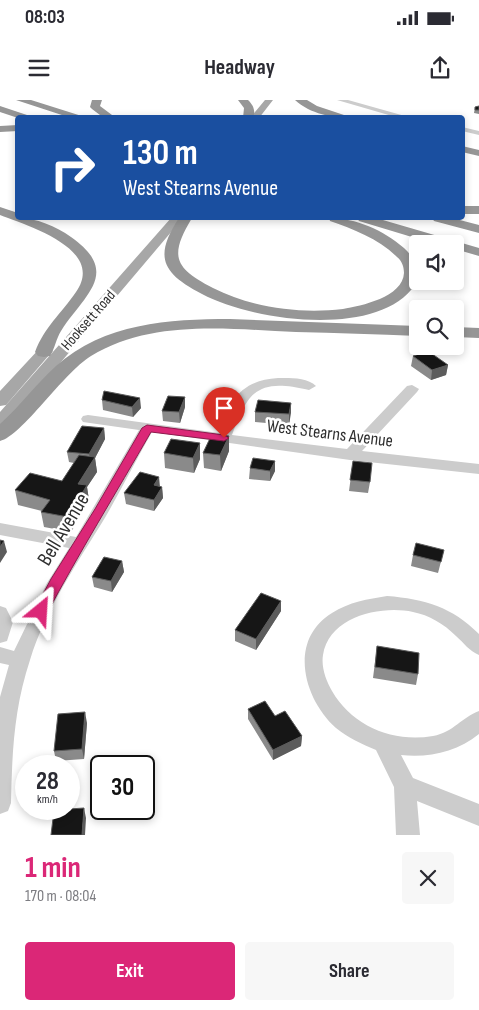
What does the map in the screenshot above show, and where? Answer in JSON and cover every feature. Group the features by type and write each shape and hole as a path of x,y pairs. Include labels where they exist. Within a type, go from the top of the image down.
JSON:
{"highway":[{"path":"21,100 73,115"},
{"path":"97,100 94,104 97,109 106,115"},
{"path":"244,100 250,110 249,115"},
{"path":"300,100 314,108 338,115"},
{"path":"0,109 19,115"},
{"path":"0,129 15,128"},
{"path":"465,145 479,148"},
{"path":"465,151 479,153"},
{"path":"0,200 15,206"},
{"path":"465,210 479,210"},
{"path":"0,211 15,217"},
{"path":"21,220 70,241 85,255 88,263 89,281 85,290 54,330 44,352"},
{"path":"184,220 171,241 169,252 172,262 184,277 193,283 232,302 286,314 332,315 360,311 389,301 407,287 412,272 404,256 376,234 340,220"},
{"path":"371,220 421,235"},
{"path":"446,220 479,229"},
{"path":"464,248 479,252"},
{"path":"0,436 68,365 104,343 144,330 170,325 214,324 409,331"},
{"path":"464,332 479,333"}],"main road":[{"path":"256,115 269,100"},
{"path":"266,115 278,100"},
{"name":"Hooksett Road","path":"0,401 161,220"},
{"name":"Hooksett Road","path":"0,423 175,220"}],"street":[{"path":"340,100 398,115"},
{"path":"466,130 479,126"},
{"path":"466,130 479,133"},
{"path":"224,438 236,407 246,391 258,383 293,382 308,386"},
{"path":"350,455 412,389"},
{"name":"West Stearns Avenue","path":"88,419 350,455 479,469"},
{"name":"Bell Avenue","path":"0,803 2,741 10,698 20,660 34,626 79,544 101,510 147,428"},
{"path":"1,529 79,544"},
{"path":"479,647 463,629 441,615 416,605 393,602 370,603 350,610 332,621 320,636 313,655 314,675 322,696 337,716 358,732 384,743 414,748 443,744 467,733 479,720"},
{"path":"0,613 4,622 0,636"},
{"path":"0,655 20,660"},
{"path":"384,743 405,786 408,835"},
{"path":"405,786 479,815"}],"building":[{"path":"434,355 448,365 432,370 413,356"},
{"path":"104,391 140,398 132,407 102,400"},
{"path":"168,396 185,397 179,412 162,411"},
{"path":"258,400 291,403 289,414 255,412"},
{"path":"82,426 104,428 89,454 67,452"},
{"path":"212,434 229,436 220,455 203,453"},
{"path":"171,439 200,443 193,458 164,453"},
{"path":"79,455 95,457 78,484 87,485 68,517 41,512 50,500 15,490 30,473 62,481"},
{"path":"253,458 275,461 270,471 250,468"},
{"path":"353,461 372,463 370,482 350,480"},
{"path":"140,472 159,477 154,485 162,487 154,500 124,493"},
{"path":"416,543 444,550 441,562 413,555"},
{"path":"104,557 122,561 111,581 92,577"},
{"path":"261,593 281,601 256,639 235,630"},
{"path":"377,646 419,653 418,674 375,667"},
{"path":"265,701 275,716 285,711 302,736 273,750 248,709"},
{"path":"85,712 82,749 54,751 58,714"},
{"path":"80,808 84,808 82,835 51,835 53,820 80,820"}],"route":[{"path":"41,611 147,428 224,438"}]}
